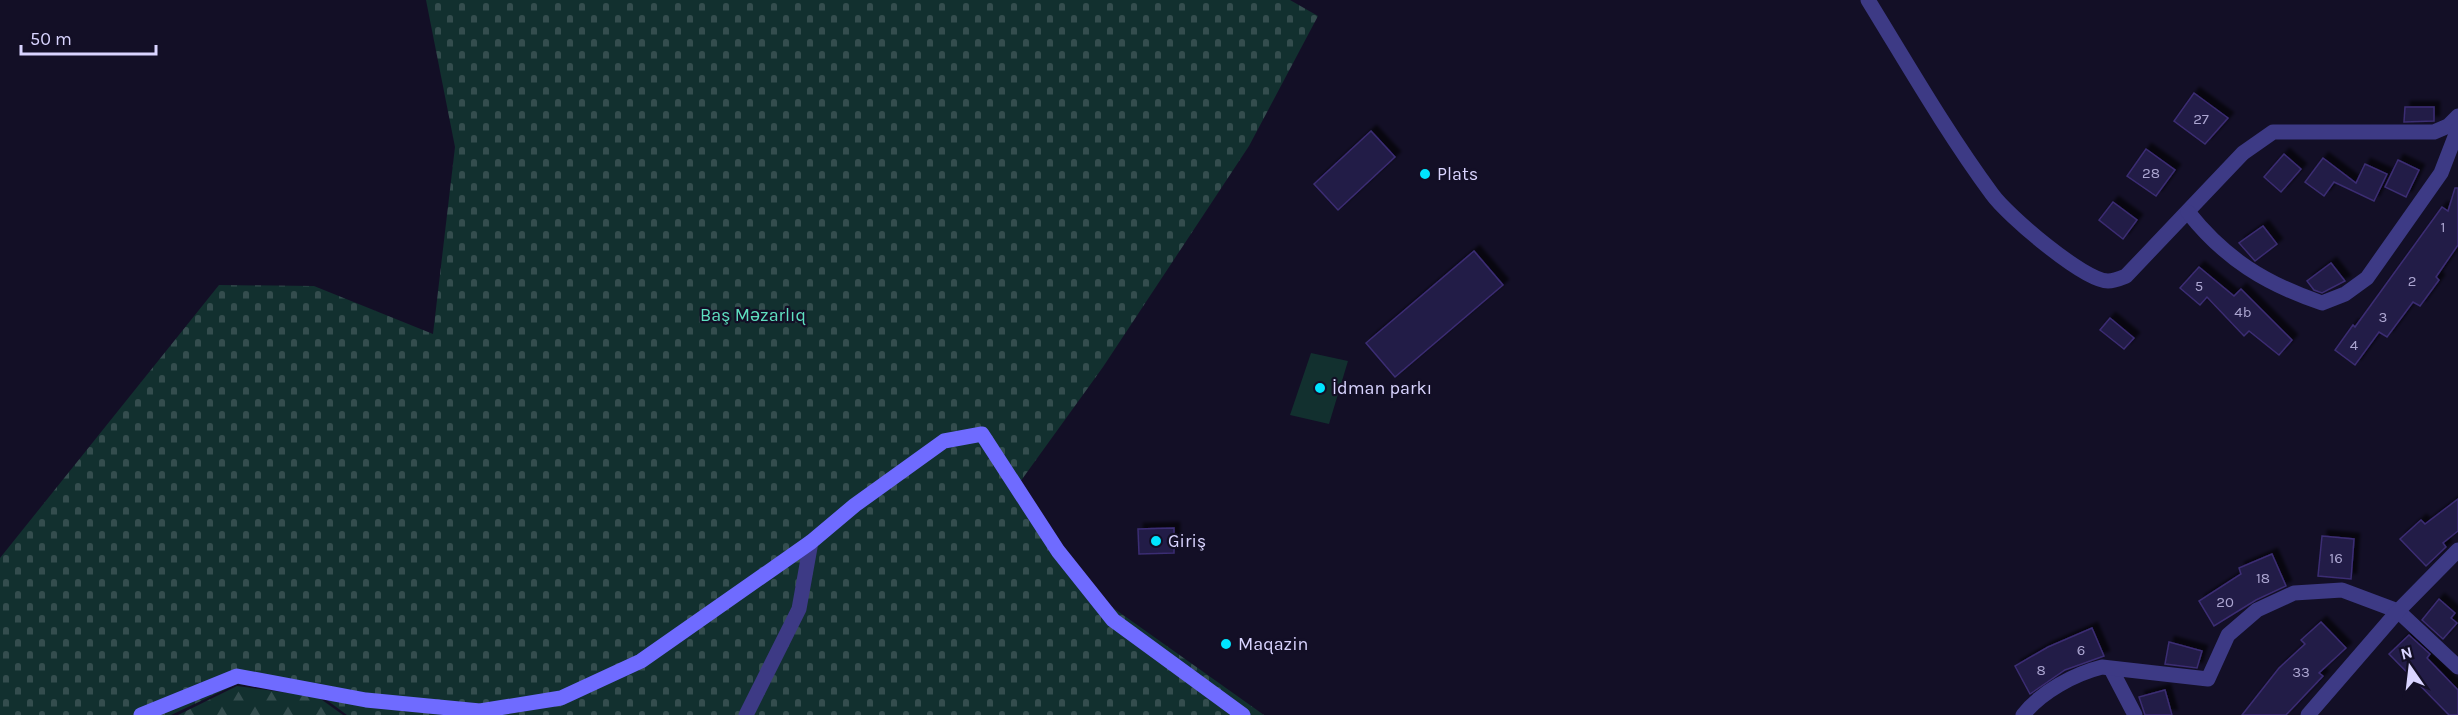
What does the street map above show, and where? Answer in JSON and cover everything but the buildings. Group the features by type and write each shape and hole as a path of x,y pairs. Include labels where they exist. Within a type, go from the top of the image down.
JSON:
{"street":[{"path":"1868,0 1941,118 1993,196 2061,259 2096,278 2109,281 2126,276 2243,153 2273,132 2434,132 2448,126 2458,116"},
{"path":"2188,213 2229,257 2264,278 2322,303 2345,294 2367,278 2441,173 2458,129"},
{"path":"141,715 237,676 366,700 480,711 561,698 640,661 811,542 855,505 944,441 982,434 1058,551 1113,620 1243,715"},
{"path":"746,715 799,609 811,542"},
{"path":"2308,715 2398,611 2458,550"},
{"path":"2023,715 2067,681 2086,671 2102,667 2208,679 2228,635 2257,610 2294,593 2342,590 2398,611 2458,666"},
{"path":"2111,669 2135,715"}],"green space":[{"name":"Baş Məzarlıq","path":"426,0 1290,0 1318,16 1249,146 1103,367 1020,482 1071,578 1264,715 347,715 320,695 237,684 171,715 0,715 0,558 219,285 314,286 433,334 455,147"},
{"name":"İdman parkı","path":"1311,353 1348,361 1329,424 1290,415"},
{"path":"237,686 318,697 343,715 178,715"}],"place":[{"name":"Plats","path":"1425,174"},
{"name":"İdman parkı","path":"1320,388"},
{"name":"Giriş","path":"1156,541"},
{"name":"Maqazin","path":"1226,644"}]}
